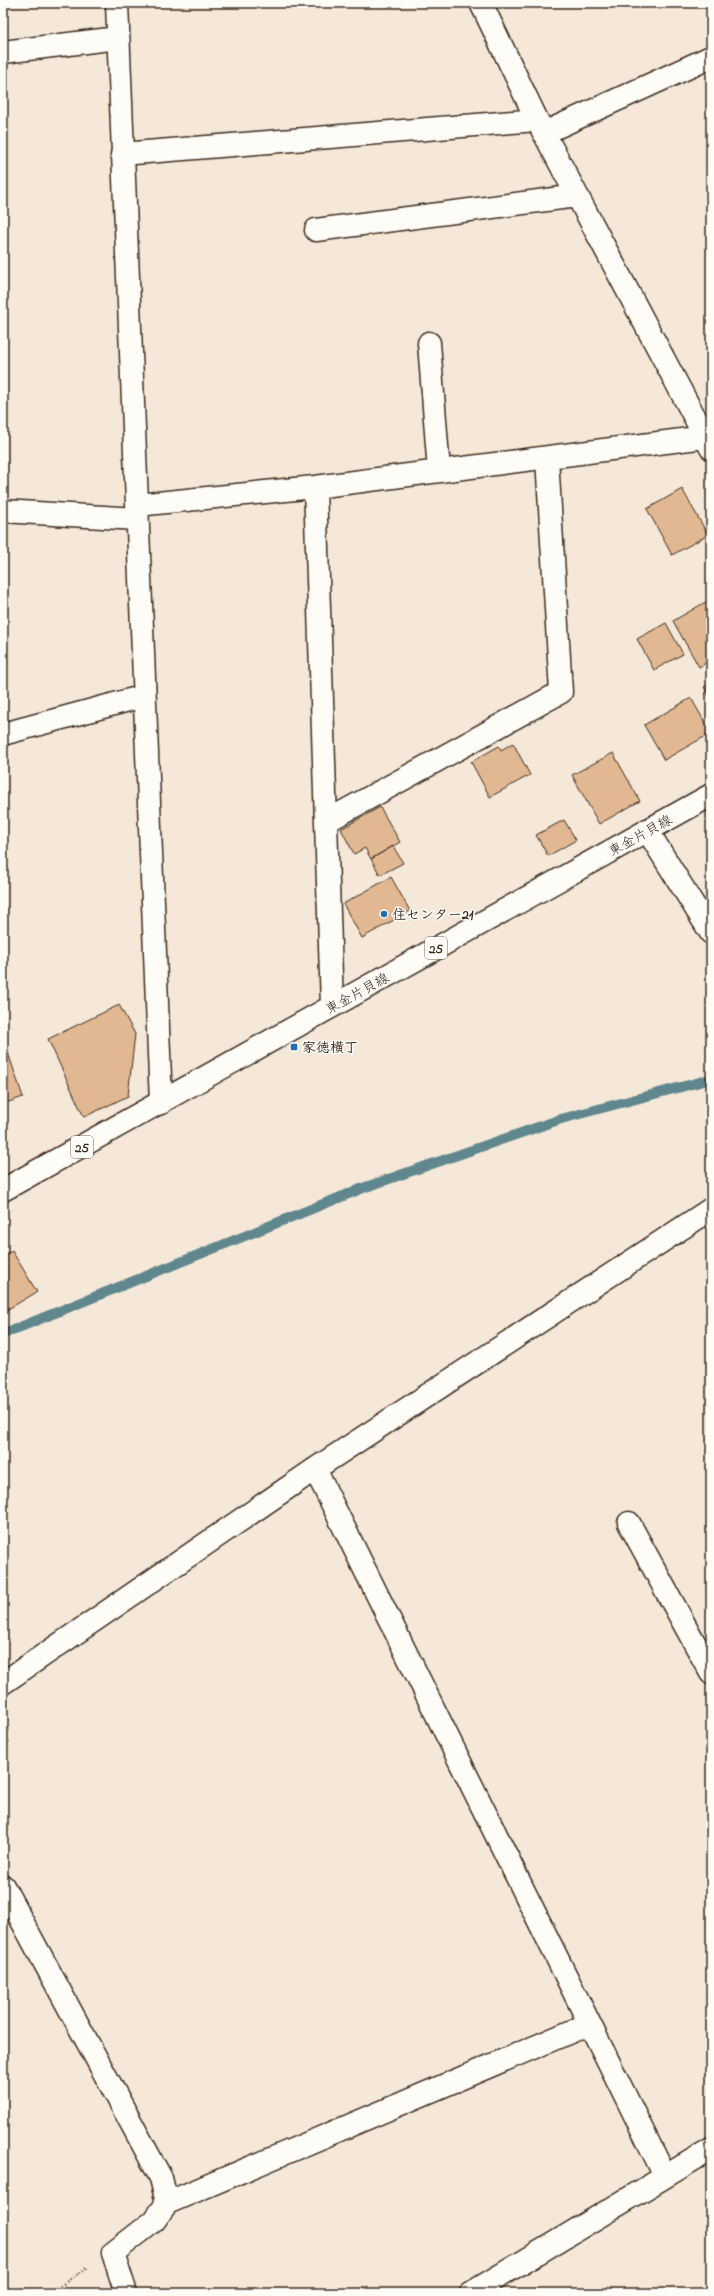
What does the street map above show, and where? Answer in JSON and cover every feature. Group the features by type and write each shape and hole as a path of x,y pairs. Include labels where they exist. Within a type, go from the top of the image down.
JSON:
{"street":[{"path":"117,3 161,1103"},
{"path":"3,511 137,512 439,471 547,458 708,442 540,126 481,3"},
{"path":"3,52 118,38"},
{"path":"122,154 540,126 711,57"},
{"path":"316,230 577,196"},
{"path":"429,343 439,471"},
{"path":"327,821 560,692 547,458"},
{"path":"315,487 332,1006"},
{"path":"3,734 144,696"},
{"name":"東金片貝線","path":"3,1190 711,795"},
{"path":"647,830 711,933"},
{"path":"3,1683 315,1469 711,1209"},
{"path":"315,1469 665,2176"},
{"path":"629,1522 711,1674"},
{"path":"3,1886 161,2178 166,2203"},
{"path":"126,2293 113,2253 154,2221 166,2203 590,2024"},
{"path":"471,2293 711,2149"}],"path":[{"path":"50,2293 82,2270 113,2253"}],"building":[{"path":"682,489 708,535 672,555 647,509"},
{"path":"709,600 711,660 699,667 673,621"},
{"path":"666,623 683,654 654,670 637,639"},
{"path":"711,683 711,700 704,687"},
{"path":"691,698 711,733 664,760 644,725"},
{"path":"513,743 530,775 490,797 471,762 499,746 501,750"},
{"path":"613,753 640,801 599,824 572,775"},
{"path":"380,807 400,842 371,859 365,848 354,854 341,829"},
{"path":"564,820 576,840 548,856 536,835"},
{"path":"393,846 403,863 380,875 371,859"},
{"path":"391,877 410,911 362,938 343,904"},
{"path":"119,1005 135,1034 128,1096 84,1117 48,1039"},
{"path":"3,1038 23,1097 3,1104"},
{"path":"12,1251 37,1292 3,1312 3,1256"}],"waterway":[{"path":"3,1334 363,1188 561,1119 711,1079"}],"place":[{"name":"住センター21","path":"384,914"},
{"name":"家徳横丁","path":"294,1047"}]}
